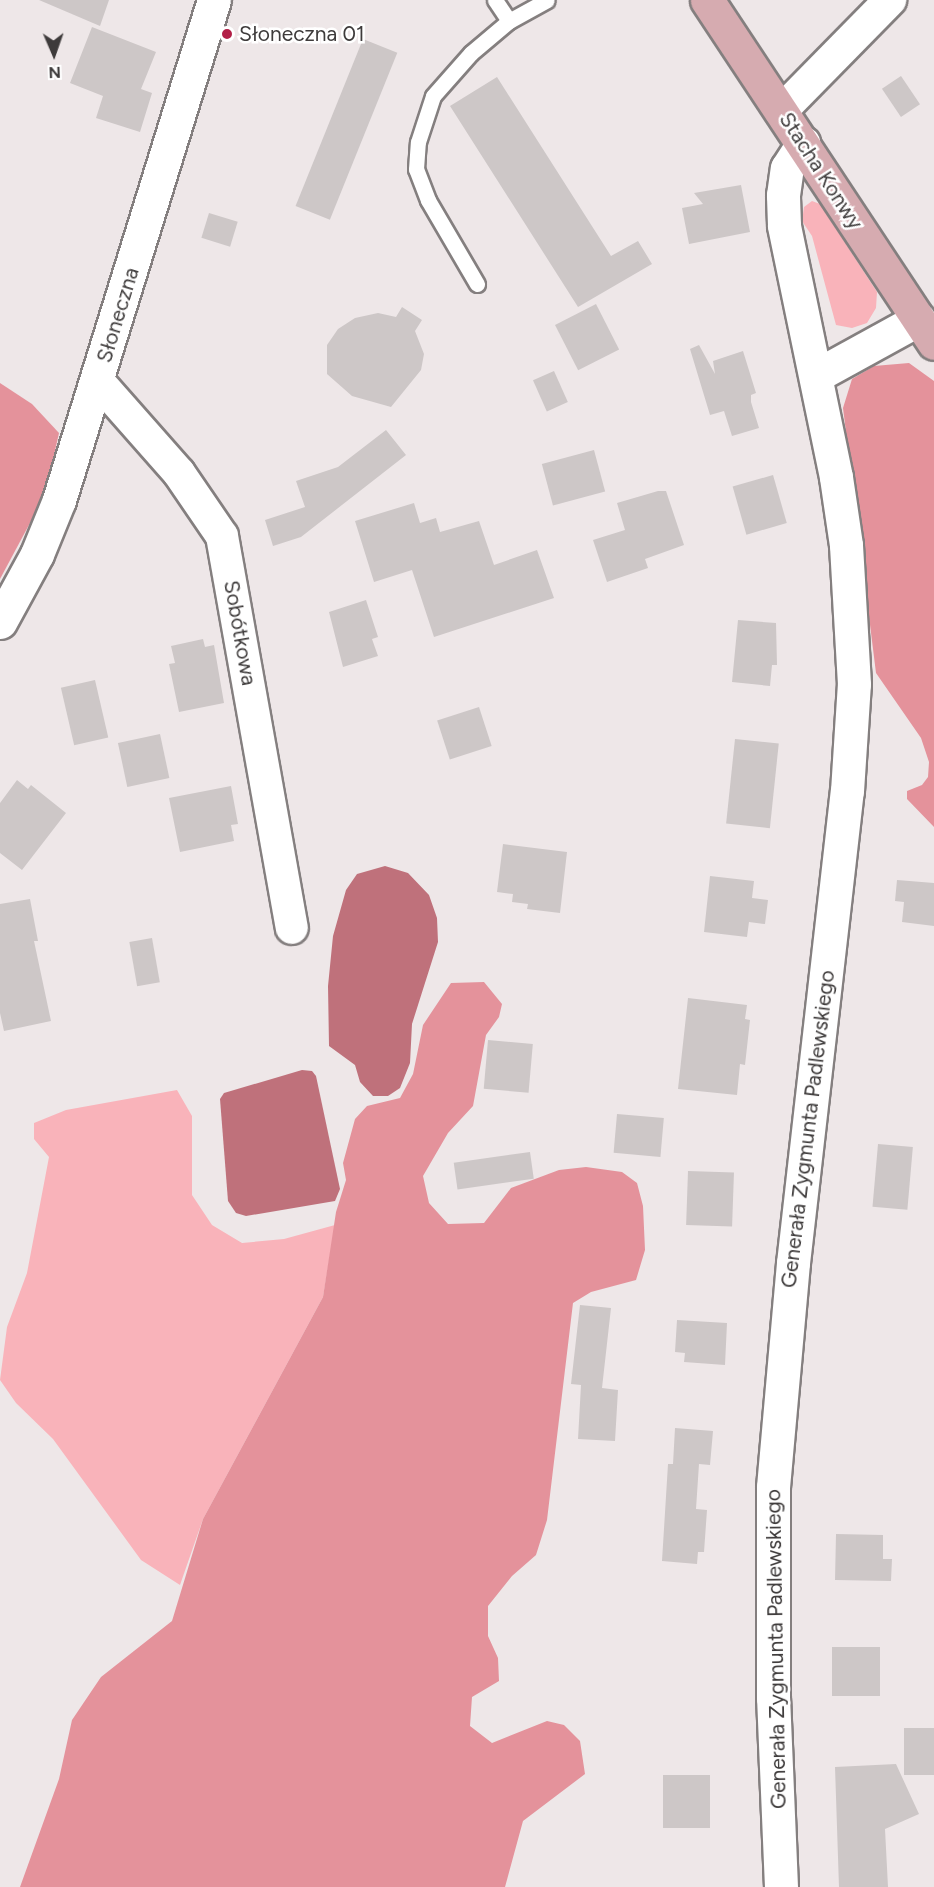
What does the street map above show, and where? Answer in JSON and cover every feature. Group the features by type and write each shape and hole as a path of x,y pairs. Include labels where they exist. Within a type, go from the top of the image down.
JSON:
{"main road":[{"name":"Stacha Konwy","path":"707,0 926,331"}],"street":[{"name":"Słoneczna","path":"0,622 37,554 59,500 214,0"},
{"path":"781,111 890,0"},
{"name":"Generała Zygmunta Padlewskiego","path":"781,1887 772,1686 773,1486 790,1285 847,790 854,684 846,545 817,375 784,225 783,195 787,168 803,143"},
{"path":"817,375 926,331"},
{"name":"Sobótkowa","path":"97,380 179,473 222,536 292,928"}],"lane":[{"path":"495,0 509,21"},
{"path":"477,284 428,200 416,169 418,142 433,96 471,53 509,21 547,0"}],"shaded area":[{"path":"812,201 820,204 877,292 876,308 867,323 852,328 836,325 812,236 802,221 804,207"},
{"path":"909,363 934,381 934,827 907,799 907,791 922,785 928,777 929,762 921,738 876,673 843,408 852,379 874,366"},
{"path":"0,383 32,404 59,433 45,495 0,579"},
{"path":"385,866 408,873 429,895 437,918 438,942 412,1024 410,1063 400,1088 388,1096 373,1096 360,1082 355,1065 329,1046 328,986 333,936 346,890 357,874"},
{"path":"484,982 502,1004 499,1017 486,1035 473,1106 448,1133 423,1176 429,1203 448,1224 484,1223 511,1188 559,1170 586,1167 622,1172 637,1183 643,1206 645,1250 636,1280 591,1292 573,1303 547,1520 536,1555 512,1576 488,1606 488,1636 498,1658 499,1681 472,1697 470,1726 492,1743 547,1721 564,1725 580,1741 585,1774 523,1821 505,1887 20,1887 59,1779 72,1720 101,1677 172,1621 203,1519 323,1297 336,1212 346,1180 343,1163 355,1119 367,1106 400,1098 413,1074 423,1025 451,983"},
{"path":"302,1070 312,1071 316,1076 340,1189 335,1201 246,1216 236,1213 228,1201 220,1099 224,1093"},
{"path":"177,1090 192,1116 192,1195 212,1225 242,1243 284,1239 335,1225 323,1297 203,1519 180,1585 141,1560 53,1439 16,1403 0,1380 7,1327 27,1273 49,1157 34,1139 34,1123 66,1110"}],"building":[{"path":"39,0 109,0 100,26"},
{"path":"92,27 156,52 141,89 152,93 140,132 96,118 103,96 70,83"},
{"path":"363,39 397,53 330,220 296,206"},
{"path":"901,76 920,104 901,117 882,89"},
{"path":"497,77 611,256 638,241 652,264 578,307 450,106"},
{"path":"741,185 750,232 689,244 682,208 703,204 694,193"},
{"path":"209,213 238,222 230,247 201,238"},
{"path":"596,304 619,349 578,370 555,325"},
{"path":"402,307 422,320 415,331 424,354 421,370 391,407 352,396 327,374 327,345 338,329 355,318 378,313 396,317"},
{"path":"699,345 715,374 713,361 743,351 756,393 751,395 751,402 759,428 732,436 724,411 710,415 690,349"},
{"path":"554,371 568,402 547,411 533,380"},
{"path":"386,430 406,455 301,537 273,546 265,520 305,507 296,481 338,467"},
{"path":"594,450 605,492 553,506 542,464"},
{"path":"773,475 787,523 746,535 733,487"},
{"path":"658,491 666,491 684,545 645,559 648,568 607,582 593,540 625,530 617,503"},
{"path":"414,503 420,523 436,518 440,532 479,521 494,565 537,550 554,598 434,637 412,570 374,582 355,521"},
{"path":"366,600 378,637 372,639 378,656 343,667 329,612"},
{"path":"738,620 776,623 777,665 772,665 770,686 732,682"},
{"path":"203,639 205,647 214,645 224,703 179,712 169,664 175,663 171,646"},
{"path":"95,680 108,737 74,745 61,688"},
{"path":"479,707 492,746 450,760 437,721"},
{"path":"160,734 169,778 127,787 118,743"},
{"path":"735,739 779,744 770,828 726,824"},
{"path":"17,780 28,789 31,785 66,813 22,870 0,853 0,803"},
{"path":"231,786 238,824 231,825 234,841 180,852 169,798"},
{"path":"503,844 567,852 560,913 527,909 528,904 512,902 513,894 497,892"},
{"path":"710,876 754,881 752,898 768,900 765,924 749,922 747,937 704,932"},
{"path":"897,880 934,883 934,926 902,922 904,902 895,901"},
{"path":"30,899 38,941 34,941 51,1021 4,1031 0,1013 0,904"},
{"path":"152,938 160,982 137,986 129,942"},
{"path":"688,998 747,1005 745,1019 750,1020 745,1065 740,1064 737,1095 678,1089"},
{"path":"488,1040 533,1044 529,1093 484,1089"},
{"path":"617,1114 664,1118 660,1157 614,1153"},
{"path":"878,1144 913,1147 907,1210 873,1207"},
{"path":"530,1152 534,1179 458,1189 454,1163"},
{"path":"688,1171 734,1173 732,1227 686,1225"},
{"path":"580,1305 611,1308 602,1388 618,1390 615,1441 578,1439 581,1385 571,1384"},
{"path":"677,1320 727,1323 725,1365 684,1362 685,1353 675,1352"},
{"path":"675,1428 713,1431 710,1465 699,1464 696,1509 707,1510 704,1552 698,1552 697,1564 662,1561 668,1464 673,1464"},
{"path":"836,1534 883,1535 883,1559 892,1559 891,1581 835,1580"},
{"path":"832,1647 880,1647 880,1696 832,1696"},
{"path":"904,1728 934,1728 934,1775 904,1775"},
{"path":"896,1764 919,1814 885,1829 888,1887 839,1887 835,1767"},
{"path":"663,1775 710,1775 710,1828 663,1828"}],"place":[{"name":"Słoneczna 01","path":"227,34"}]}
